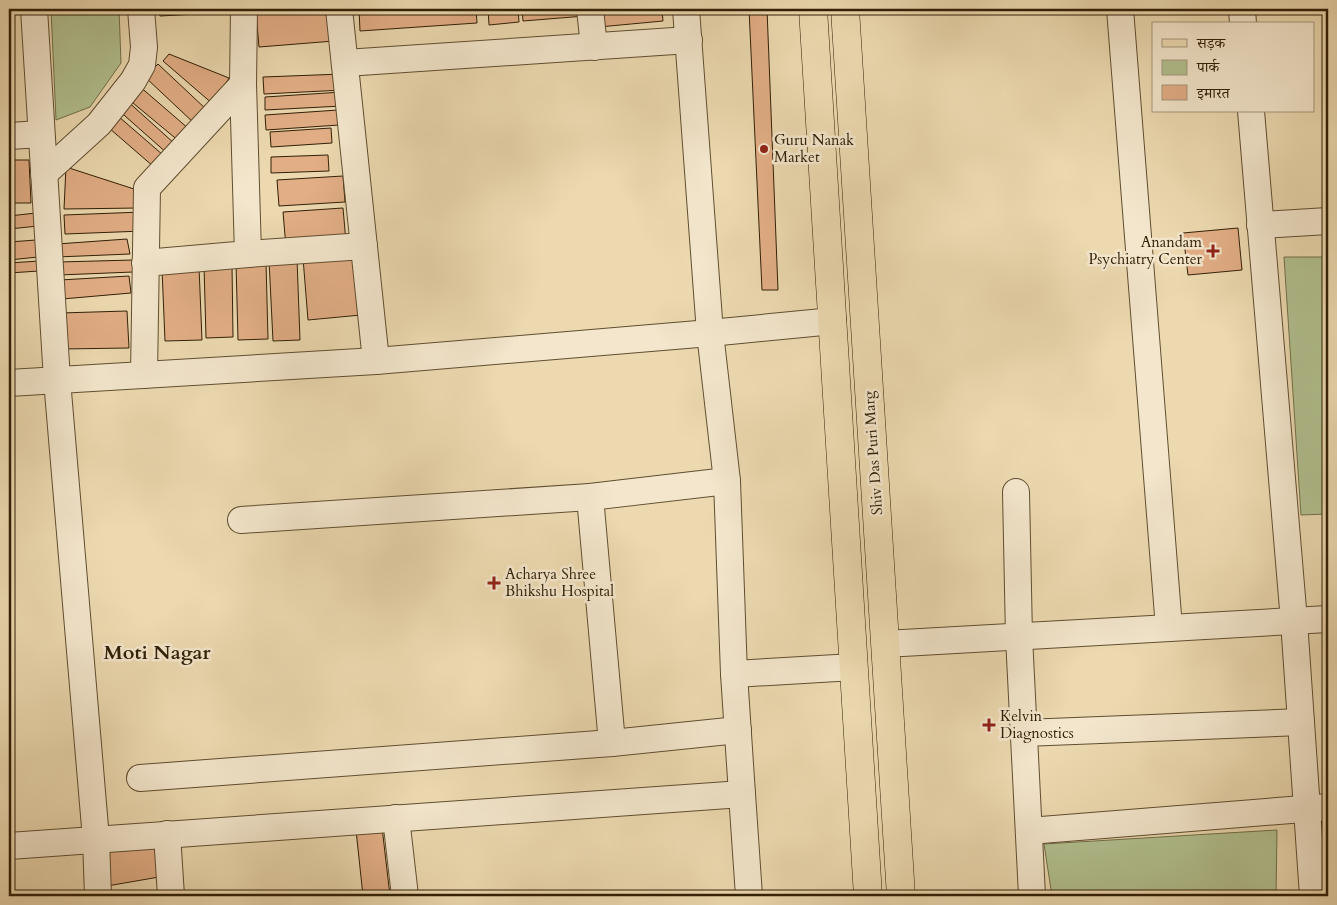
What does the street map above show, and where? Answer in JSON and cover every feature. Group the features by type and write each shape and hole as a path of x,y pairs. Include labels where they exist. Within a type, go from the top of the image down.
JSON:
{"main road":[{"path":"814,9 868,896"},
{"name":"Shiv Das Puri Marg","path":"845,9 900,896"}],"street":[{"path":"34,9 57,380 96,839 98,896"},
{"path":"44,174 99,124 133,82 142,65 144,47 141,9"},
{"path":"244,9 243,84 248,254"},
{"path":"339,9 376,361"},
{"path":"590,9 594,47"},
{"path":"686,9 710,334 727,481 734,674 749,896"},
{"path":"1120,9 1169,628"},
{"path":"1242,9 1243,22"},
{"path":"345,63 689,40"},
{"path":"144,375 147,188 243,84"},
{"path":"1250,112 1294,620 1301,722 1318,808 1313,896"},
{"path":"9,136 41,134"},
{"path":"1260,225 1328,221"},
{"path":"145,263 364,246"},
{"path":"9,383 376,361 710,334 833,321"},
{"path":"241,520 590,497 727,481"},
{"path":"1016,492 1019,637 1032,896"},
{"path":"590,497 612,743"},
{"path":"884,644 1328,618"},
{"path":"734,674 854,667"},
{"path":"1024,734 1301,722"},
{"path":"140,778 612,743 738,730"},
{"path":"9,846 742,794"},
{"path":"1029,832 1318,808"},
{"path":"396,818 404,896"},
{"path":"166,834 171,896"}],"green space":[{"path":"51,9 119,9 121,63 90,107 56,120"},
{"path":"1284,257 1328,257 1328,514 1301,515"},
{"path":"1277,830 1276,896 1052,896 1044,844"}],"building":[{"path":"159,9 232,9 232,12 160,16"},
{"path":"332,9 334,41 259,47 256,12"},
{"path":"359,9 476,9 477,23 360,31"},
{"path":"488,9 518,9 519,22 489,25"},
{"path":"522,9 584,9 585,16 523,21"},
{"path":"597,9 662,9 663,21 599,27"},
{"name":"Guru Nanak Market","path":"749,9 767,9 778,290 762,290"},
{"path":"169,54 229,78 214,105 163,61"},
{"path":"158,64 207,110 195,124 145,77"},
{"path":"342,74 343,90 264,94 263,77"},
{"path":"138,85 189,129 180,142 127,98"},
{"path":"342,92 342,106 265,110 265,97"},
{"path":"125,99 175,144 168,154 116,108"},
{"path":"338,110 339,125 266,130 265,115"},
{"path":"118,116 163,155 154,167 109,128"},
{"path":"331,128 332,143 271,147 270,132"},
{"path":"328,155 329,171 271,173 271,157"},
{"path":"9,160 29,160 31,203 9,203"},
{"path":"66,167 134,189 138,208 64,209"},
{"path":"343,176 345,202 279,206 277,180"},
{"path":"343,208 346,242 286,247 283,212"},
{"path":"142,212 143,231 65,234 64,215"},
{"path":"36,213 38,226 9,229 9,216"},
{"name":"Anandam Psychiatry Center","path":"1238,228 1242,270 1188,275 1183,233"},
{"path":"127,239 130,254 57,257 57,244"},
{"path":"36,240 38,257 9,260 9,242"},
{"path":"355,253 361,315 308,320 303,258"},
{"path":"297,259 300,340 273,341 269,260"},
{"path":"133,260 133,272 59,275 59,262"},
{"path":"39,261 39,271 9,273 9,263"},
{"path":"266,262 268,339 238,340 236,263"},
{"path":"204,265 232,265 233,337 206,338"},
{"path":"199,267 202,340 165,341 162,269"},
{"path":"129,276 131,293 62,299 60,280"},
{"path":"127,311 129,348 61,349 60,313"},
{"path":"382,827 390,896 363,896 356,830"},
{"path":"157,847 159,877 107,886 104,850"}],"place":[{"name":"Guru Nanak Market","path":"764,149"},
{"name":"Anandam Psychiatry Center","path":"1213,251"},
{"name":"Acharya Shree Bhikshu Hospital","path":"494,583"},
{"name":"Kelvin Diagnostics","path":"989,725"}],"district":[{"name":"Moti Nagar","path":"157,652"}]}
